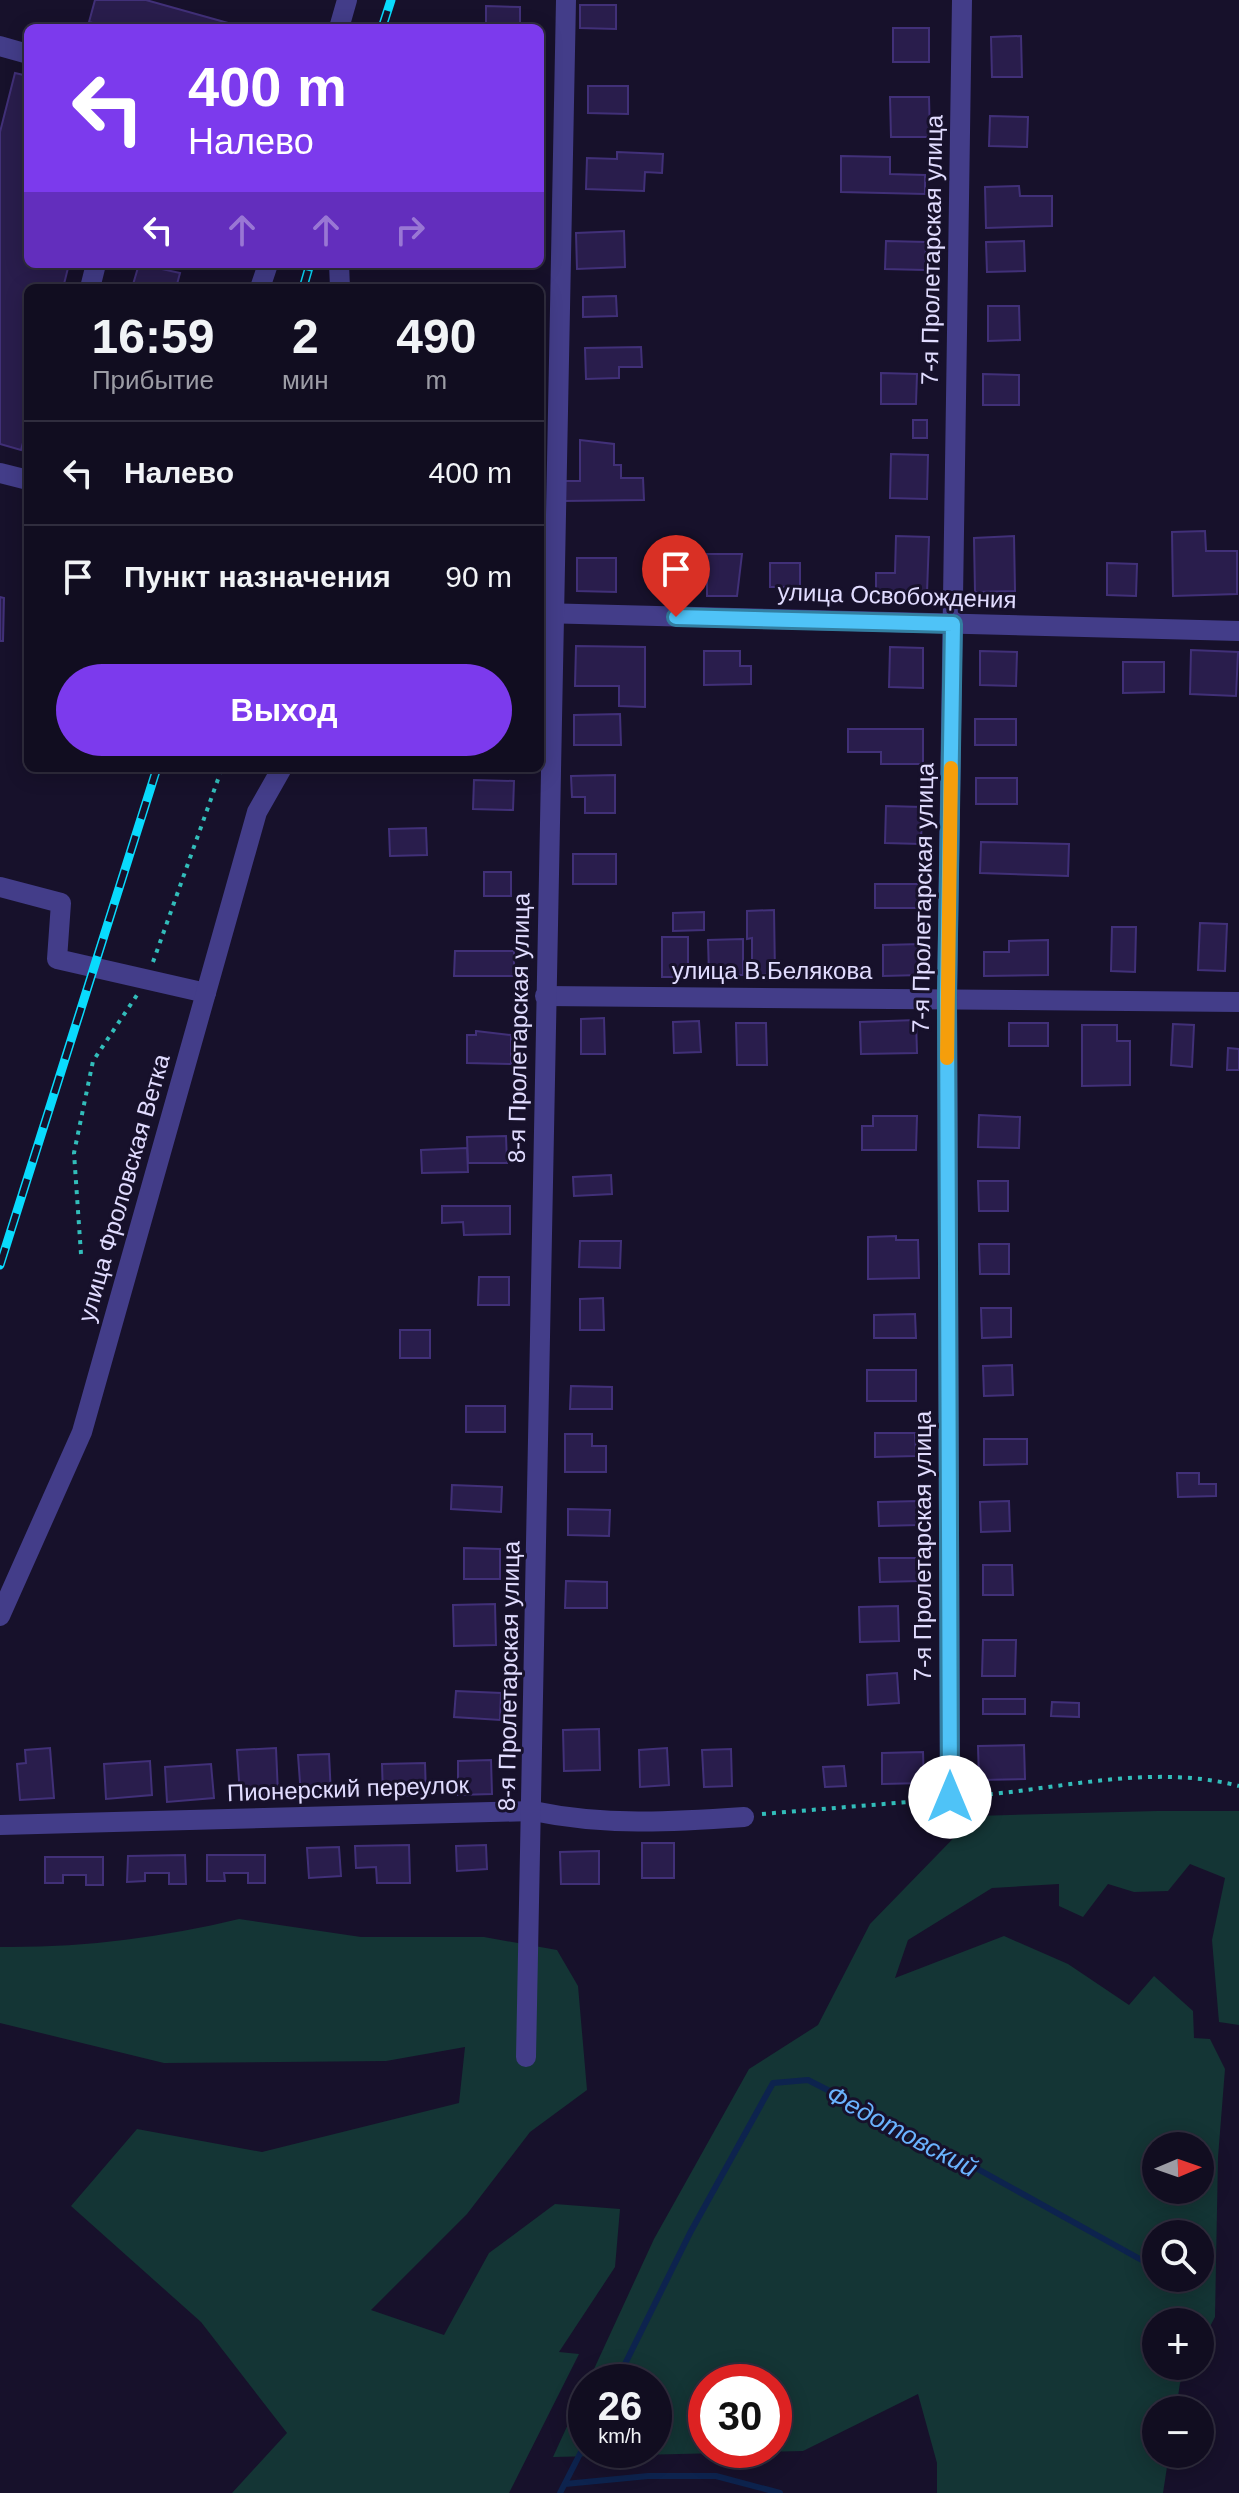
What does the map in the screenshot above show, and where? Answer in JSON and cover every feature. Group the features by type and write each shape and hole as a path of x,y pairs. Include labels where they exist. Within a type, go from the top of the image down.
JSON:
{"street":[{"path":"340,24 347,0"},
{"name":"8-я Пролетарская улица","path":"526,2057 533,1811 545,996 546,613 566,0"},
{"name":"7-я Пролетарская улица","path":"950,1797 947,997 962,0"},
{"path":"0,46 24,53"},
{"path":"0,473 24,479"},
{"name":"улица Освобождения","path":"546,613 1239,631"},
{"name":"улица Фроловская Ветка","path":"0,1616 82,1432 257,812 280,772"},
{"path":"0,887 61,903 57,959 206,993"},
{"name":"улица В.Белякова","path":"545,996 947,997 1239,1002"},
{"name":"Пионерский переулок","path":"0,1825 533,1811 569,1818 637,1824 744,1817"}],"path":[{"path":"81,1254 74,1153 93,1061 146,980 221,772"},
{"path":"744,1817 783,1811 917,1804 950,1797 1134,1778 1218,1780 1239,1786"}],"green space":[{"path":"1239,1811 1239,2025 1219,2022 1212,1940 1225,1878 1190,1864 1168,1891 1134,1892 1108,1884 1083,1917 1059,1906 1059,1884 992,1888 908,1940 895,1978 1004,1936 1068,1964 1129,2005 1154,1976 1193,2011 1194,2038 1210,2039 1225,2069 1218,2157 1215,2317 1214,2308 1142,2308 1142,2380 1182,2380 1178,2396 1142,2396 1142,2468 1167,2468 1163,2493 937,2493 937,2463 918,2394 803,2451 792,2451 792,2364 688,2364 688,2454 672,2454 672,2364 596,2364 654,2239 749,2069 818,2025 870,1924 975,1816"},
{"path":"239,1919 361,1937 484,1937 557,1950 578,1986 587,2090 530,2132 467,2214 371,2310 444,2335 489,2253 555,2204 620,2209 615,2267 559,2352 579,2354 574,2364 568,2364 568,2376 509,2493 232,2493 287,2433 201,2322 71,2206 137,2129 262,2152 459,2103 465,2047 386,2061 164,2063 0,2023 0,1947 60,1946 180,1932"},
{"path":"568,2424 568,2457 553,2457"}],"building":[{"path":"95,0 146,0 232,24 96,24 89,22"},
{"path":"580,5 616,5 616,29 580,28"},
{"path":"486,6 520,7 520,24 486,24"},
{"path":"893,28 929,28 929,62 893,62"},
{"path":"1021,36 1022,77 992,77 991,37"},
{"path":"15,73 24,75 24,268 68,268 64,284 24,284 24,439 21,450 0,444 0,132"},
{"path":"588,86 628,86 628,114 588,113"},
{"path":"890,97 929,97 930,137 891,137"},
{"path":"990,116 1028,117 1027,147 989,146"},
{"path":"617,152 663,154 662,173 645,172 644,191 586,189 587,158 617,159"},
{"path":"841,156 890,157 890,174 925,175 925,194 841,192"},
{"path":"1019,186 1020,196 1052,196 1052,226 986,228 985,187"},
{"path":"624,231 625,267 577,269 576,233"},
{"path":"886,241 926,242 925,270 885,269"},
{"path":"1024,241 1025,271 987,272 986,242"},
{"path":"138,268 180,273 177,284 133,284"},
{"path":"616,296 617,316 583,317 583,297"},
{"path":"988,306 1019,306 1020,340 988,341"},
{"path":"641,347 642,367 619,367 619,378 586,379 585,348"},
{"path":"881,373 917,374 916,404 881,404"},
{"path":"983,374 1019,375 1019,405 983,405"},
{"path":"913,420 927,420 927,438 913,438"},
{"path":"580,440 614,444 614,465 621,465 621,478 643,478 644,500 563,501 563,481 580,481"},
{"path":"891,454 928,455 927,499 890,498"},
{"path":"1205,531 1206,551 1237,551 1237,594 1173,596 1172,532"},
{"path":"896,536 929,537 927,593 876,592 876,573 895,573"},
{"path":"1014,536 1015,591 975,592 974,538"},
{"path":"707,554 742,554 737,596 707,596"},
{"path":"577,558 616,558 616,592 577,591"},
{"path":"770,563 800,563 800,587 770,587"},
{"path":"1107,563 1137,564 1136,596 1107,595"},
{"path":"0,597 4,598 3,641 0,641"},
{"path":"576,646 645,647 645,707 619,706 619,686 575,686"},
{"path":"890,647 923,648 923,688 889,687"},
{"path":"1191,650 1238,652 1236,696 1190,694"},
{"path":"704,651 740,651 740,666 751,666 751,684 704,685"},
{"path":"980,651 1017,652 1016,686 980,685"},
{"path":"1123,662 1164,662 1164,692 1123,693"},
{"path":"620,714 621,745 574,745 574,715"},
{"path":"975,719 1016,719 1016,745 975,745"},
{"path":"848,729 923,729 923,764 881,764 881,752 848,752"},
{"path":"615,775 615,813 585,813 585,797 572,797 571,776"},
{"path":"976,778 1017,778 1017,804 976,804"},
{"path":"474,780 514,781 513,810 473,809"},
{"path":"886,806 922,807 921,844 885,843"},
{"path":"426,828 427,855 390,856 389,829"},
{"path":"981,842 1069,844 1068,876 980,873"},
{"path":"573,854 616,854 616,884 573,884"},
{"path":"484,872 511,872 511,896 484,896"},
{"path":"875,884 920,884 920,908 875,908"},
{"path":"774,910 775,974 752,974 752,938 747,939 747,911"},
{"path":"704,912 704,930 673,931 673,913"},
{"path":"1200,923 1227,924 1225,971 1198,970"},
{"path":"1112,927 1136,927 1135,972 1111,971"},
{"path":"662,937 688,937 688,965 680,965 680,977 662,977"},
{"path":"743,939 743,975 709,975 708,940"},
{"path":"1048,940 1048,975 984,976 984,952 1009,952 1009,941"},
{"path":"921,944 921,975 883,976 883,945"},
{"path":"455,951 514,951 514,976 454,976"},
{"path":"604,1018 605,1054 581,1054 581,1019"},
{"path":"916,1020 917,1053 861,1054 860,1022"},
{"path":"699,1021 701,1052 674,1053 673,1022"},
{"path":"736,1023 766,1023 767,1065 737,1065"},
{"path":"1009,1023 1048,1023 1048,1046 1009,1046"},
{"path":"1173,1024 1194,1025 1192,1067 1171,1065"},
{"path":"1082,1025 1117,1025 1117,1041 1130,1041 1130,1085 1082,1086"},
{"path":"476,1031 511,1035 511,1064 467,1063 467,1035 476,1035"},
{"path":"1228,1048 1239,1049 1239,1070 1227,1070"},
{"path":"979,1115 1020,1117 1019,1148 978,1147"},
{"path":"873,1116 917,1116 916,1150 862,1150 862,1126 873,1126"},
{"path":"506,1136 507,1163 468,1163 467,1137"},
{"path":"467,1148 468,1172 422,1173 421,1150"},
{"path":"611,1175 612,1194 574,1196 573,1177"},
{"path":"978,1181 1008,1181 1008,1211 979,1211"},
{"path":"442,1206 510,1206 510,1234 464,1235 463,1222 442,1223"},
{"path":"896,1236 896,1240 918,1240 919,1278 868,1279 868,1237"},
{"path":"580,1241 621,1241 620,1268 579,1267"},
{"path":"979,1244 1009,1244 1009,1274 980,1274"},
{"path":"479,1277 509,1277 509,1305 478,1305"},
{"path":"603,1298 604,1330 580,1330 580,1299"},
{"path":"981,1308 1011,1308 1011,1337 982,1338"},
{"path":"915,1314 916,1338 874,1338 874,1315"},
{"path":"400,1330 430,1330 430,1358 400,1358"},
{"path":"1012,1365 1013,1395 984,1396 983,1366"},
{"path":"867,1370 916,1370 916,1401 867,1401"},
{"path":"571,1386 612,1387 612,1409 570,1409"},
{"path":"466,1406 505,1406 505,1432 466,1432"},
{"path":"875,1433 915,1433 916,1456 875,1457"},
{"path":"565,1434 592,1434 592,1446 606,1446 606,1472 565,1472"},
{"path":"984,1439 1027,1439 1027,1464 984,1465"},
{"path":"1177,1473 1199,1473 1199,1484 1216,1484 1216,1496 1178,1497"},
{"path":"452,1485 502,1487 501,1512 451,1509"},
{"path":"919,1501 919,1525 879,1526 878,1502"},
{"path":"1009,1501 1010,1531 981,1532 980,1502"},
{"path":"568,1509 610,1510 609,1536 568,1535"},
{"path":"464,1548 500,1549 500,1579 464,1579"},
{"path":"879,1558 920,1558 920,1581 880,1582"},
{"path":"983,1565 1012,1565 1013,1595 983,1595"},
{"path":"566,1581 607,1582 607,1608 565,1608"},
{"path":"495,1604 496,1645 454,1646 453,1605"},
{"path":"898,1606 899,1641 860,1642 859,1607"},
{"path":"983,1640 1016,1640 1015,1676 982,1676"},
{"path":"897,1673 899,1703 868,1705 867,1675"},
{"path":"456,1691 501,1693 500,1720 454,1717"},
{"path":"983,1699 1025,1699 1025,1714 983,1714"},
{"path":"1052,1702 1079,1703 1079,1717 1051,1716"},
{"path":"599,1729 600,1770 564,1771 563,1730"},
{"path":"1024,1745 1025,1779 979,1780 978,1746"},
{"path":"50,1748 54,1798 20,1800 17,1764 26,1763 25,1750"},
{"path":"276,1748 278,1794 240,1796 237,1750"},
{"path":"667,1748 669,1785 640,1787 639,1750"},
{"path":"731,1749 732,1786 704,1787 702,1750"},
{"path":"923,1752 924,1783 882,1784 882,1753"},
{"path":"329,1754 331,1795 301,1796 298,1755"},
{"path":"491,1760 492,1794 458,1795 458,1761"},
{"path":"150,1761 152,1795 106,1799 104,1764"},
{"path":"425,1763 426,1795 383,1796 382,1764"},
{"path":"211,1764 214,1798 167,1802 165,1767"},
{"path":"844,1766 846,1786 825,1787 823,1767"},
{"path":"642,1843 674,1843 674,1878 642,1878"},
{"path":"409,1845 410,1883 377,1883 376,1867 356,1868 355,1846"},
{"path":"486,1845 487,1869 457,1871 456,1846"},
{"path":"339,1847 341,1876 309,1878 307,1848"},
{"path":"599,1851 599,1884 561,1884 560,1852"},
{"path":"185,1855 186,1884 169,1884 169,1873 145,1873 145,1881 127,1882 128,1856"},
{"path":"207,1855 265,1855 265,1883 248,1883 248,1873 224,1873 225,1881 207,1881"},
{"path":"45,1857 103,1857 103,1885 86,1885 86,1875 63,1875 63,1883 45,1883"}],"waterway":[{"name":"Федотовский","path":"625,2364 690,2233 773,2083 808,2080 922,2138 1142,2260"},
{"name":"Федотовский","path":"560,2493 573,2468"},
{"path":"565,2484 648,2476 716,2476 780,2493"}],"railway":[{"path":"383,24 391,0"},
{"path":"304,284 309,268"},
{"path":"0,1265 156,772"}],"slow traffic":[{"path":"947,1058 951,768"}],"route":[{"path":"676,617 953,624 947,997 950,1797"}]}
